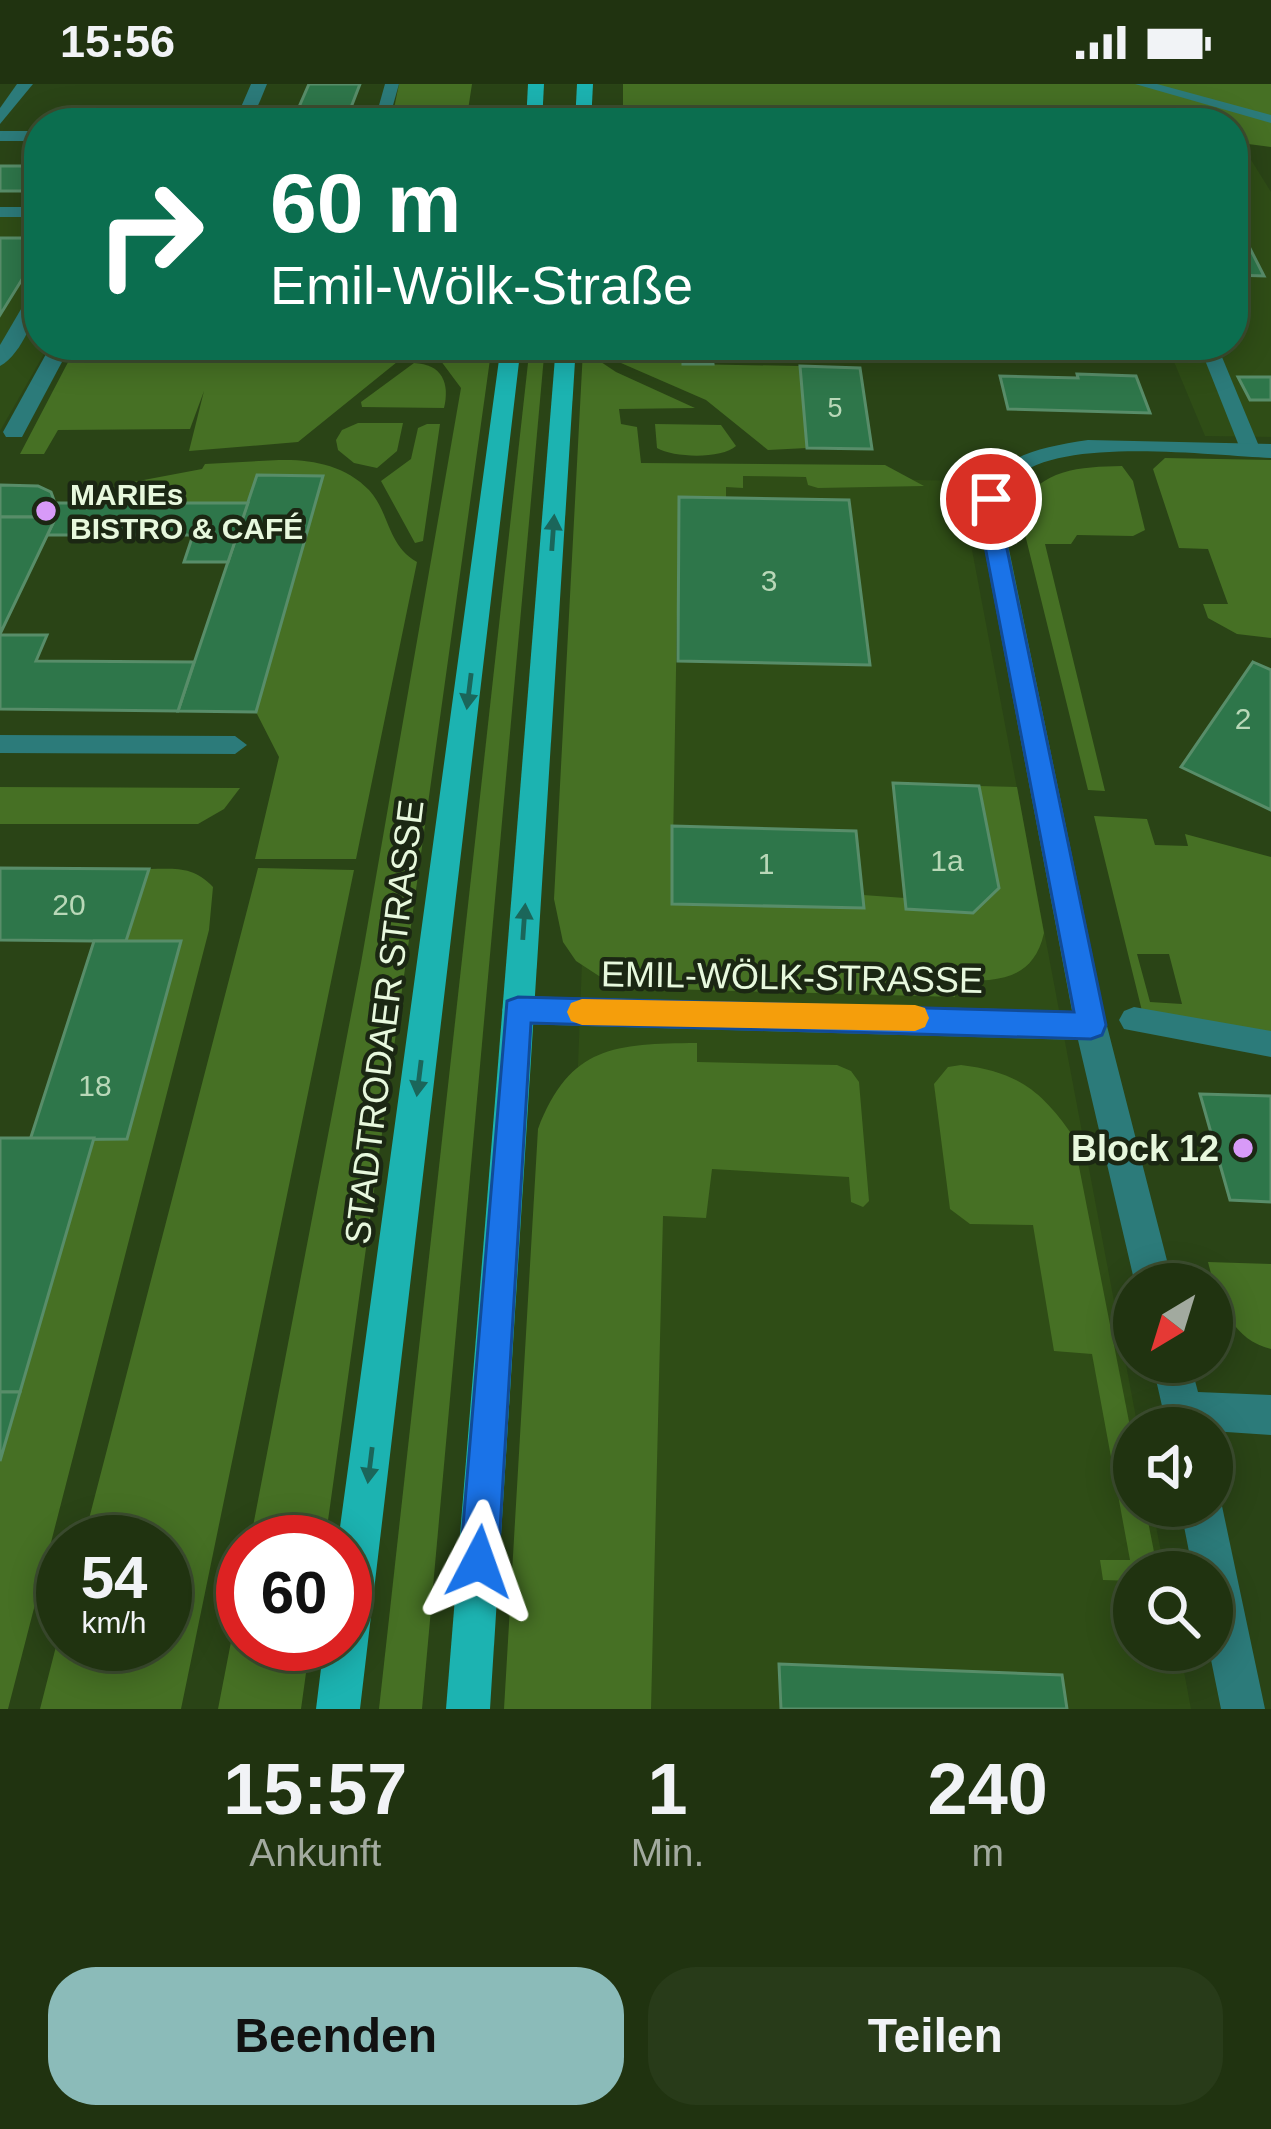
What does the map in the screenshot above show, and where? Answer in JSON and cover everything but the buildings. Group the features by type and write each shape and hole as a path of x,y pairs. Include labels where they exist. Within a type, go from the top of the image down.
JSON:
{"main road":[{"name":"STADTRODAER STRASSE","path":"338,1709 509,360"},
{"path":"468,1709 565,360"}],"street":[{"path":"0,119 25,84"},
{"path":"7,432 52,360"},
{"path":"1149,1263 1091,1025 992,525 991,499 1001,480 1018,465 1058,451 1088,447 1261,451"},
{"name":"EMIL-WÖLK-STRASSE","path":"518,1010 1091,1025"},
{"path":"1233,1417 1271,1415"},
{"path":"1205,1527 1243,1709"}],"lane":[{"path":"1142,84 1230,108"},
{"path":"0,361 24,319"},
{"path":"1216,360 1261,451"},
{"path":"0,744 236,745"},
{"path":"1134,1020 1271,1044"}],"shaded area":[{"path":"399,84 472,84 468,108 394,108"},
{"path":"623,84 1271,84 1271,147 1248,144 1248,108 623,108"},
{"path":"1248,155 1271,192 1271,437 1205,436 1173,360 1248,360"},
{"path":"0,215 24,215 24,360 40,360 0,431"},
{"path":"69,360 400,360 298,442 189,451 204,391 190,429 58,430 44,454 20,454"},
{"path":"440,360 490,360 329,1515 255,1515 361,963 461,388"},
{"path":"528,360 544,360 422,1709 379,1709"},
{"path":"582,360 598,360 695,408 619,409 621,424 637,427 641,463 885,465 924,486 818,488 808,485 806,477 743,476 743,488 726,487 726,498 679,497 672,903 863,907 863,895 905,898 906,909 973,913 999,887 979,786 1017,787 1044,933 1031,961 1011,975 954,981 955,997 633,988 599,976 576,961 563,942 554,899"},
{"path":"618,360 800,366 807,448 768,450 706,400"},
{"path":"414,363 442,376 444,408 362,407 361,402"},
{"path":"358,423 403,423 397,451 377,468 354,463 338,450 336,440 342,430"},
{"path":"440,424 423,541 415,543 381,481 411,459 418,428"},
{"path":"655,424 721,425 736,446 709,455 665,451 657,448"},
{"path":"1165,458 1271,460 1271,638 1237,634 1208,618 1203,604 1228,604 1208,549 1179,548 1153,469"},
{"path":"279,460 327,465 360,481 376,499 400,547 417,562 356,859 255,859 279,757 256,712 322,476 258,475 246,503 90,503 96,489 202,469 205,464"},
{"path":"1122,466 1133,481 1145,530 1133,536 1077,535 1071,544 1045,544 1105,791 1088,790 1019,510 1050,478 1076,469"},
{"path":"601,472 959,481 1113,1296 1113,1383 1129,1383 1134,1407 1113,1407 1113,1527 1156,1527 1161,1551 1113,1551 1113,1671 1184,1671 1191,1709 553,1709"},
{"path":"0,787 240,788 224,809 198,824 0,824"},
{"path":"1094,816 1147,819 1155,845 1188,846 1185,834 1271,857 1271,1032 1143,1015","holes":["1137,954 1169,954 1182,1004 1150,1002"]},
{"path":"258,868 354,870 221,1515 216,1515 216,1539 192,1656 192,1515 90,1515"},
{"path":"149,869 191,872 213,887 209,930 58,1515 36,1515 36,1600 8,1709 0,1709 0,1461 94,1138 127,1139 181,942 126,941"},
{"path":"697,1043 697,1062 837,1065 851,1071 859,1082 869,1201 863,1207 851,1202 849,1177 712,1169 706,1218 663,1216 651,1709 504,1709 538,1129 565,1080 599,1055 642,1045"},
{"path":"961,1065 1013,1078 1050,1106 1073,1136 1113,1340 1113,1383 1121,1383 1126,1407 1113,1407 1113,1468 1092,1354 1054,1351 1033,1225 970,1224 950,1209 934,1084 948,1067"},
{"path":"1208,1262 1271,1264 1271,1349 1246,1337 1233,1323 1233,1263"},
{"path":"1124,1527 1149,1527 1154,1551 1128,1551"},
{"path":"1100,1560 1113,1560 1113,1580 1103,1580"},
{"path":"50,1671 189,1671 181,1709 40,1709"},
{"path":"225,1671 306,1671 301,1709 218,1709"}],"slow traffic":[{"path":"582,1012 915,1018"}],"place":[{"name":"MARIEs BISTRO & CAFÉ","path":"46,511"},
{"name":"Block 12","path":"1243,1148"}],"route":[{"path":"479,1562 518,1010 963,1018 1091,1025 992,525 991,499"}]}
